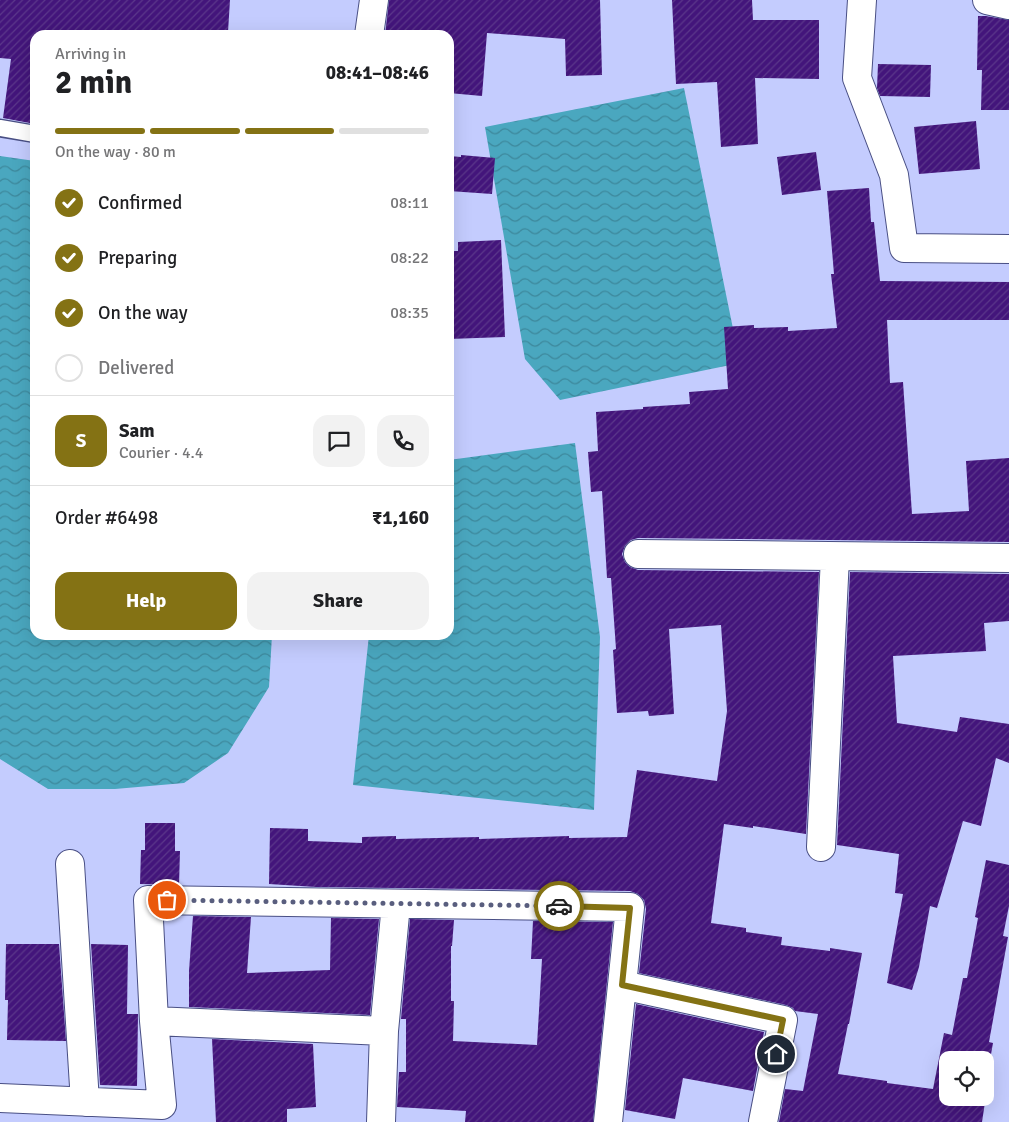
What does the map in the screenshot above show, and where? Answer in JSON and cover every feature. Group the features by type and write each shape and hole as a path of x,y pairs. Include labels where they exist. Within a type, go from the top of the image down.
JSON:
{"street":[{"path":"370,30 374,0"},
{"path":"862,0 857,78 894,175 904,248 1009,249"},
{"path":"987,0 1009,5"},
{"path":"638,554 1009,558"},
{"path":"821,847 835,557"},
{"path":"70,864 86,1102"},
{"path":"0,1098 162,1105 154,1021 148,900 630,908 608,1122"},
{"path":"381,1122 384,1030 396,904"},
{"path":"622,985 783,1020 763,1122"},
{"path":"154,1021 384,1030"}],"lane":[{"path":"0,128 30,133"}],"water":[{"path":"684,88 740,363 560,400 525,359 485,127"},
{"path":"0,156 30,160 30,640 272,640 269,687 228,753 184,783 115,789 48,789 0,759"},
{"path":"575,443 600,637 594,810 353,785 368,640 454,640 454,459"}],"building":[{"path":"0,0 230,0 228,30 30,30 30,123 3,118 11,59 0,58"},
{"path":"389,0 600,0 602,75 566,76 565,39 487,33 482,96 454,93 454,30 386,30"},
{"path":"672,0 752,0 753,20 819,20 819,79 755,78 758,144 721,147 717,82 676,84"},
{"path":"978,16 1009,20 1009,110 981,110 982,70 977,70"},
{"path":"878,64 931,65 930,97 880,96 877,88"},
{"path":"976,121 980,169 919,174 914,127"},
{"path":"816,152 821,190 782,195 777,157"},
{"path":"461,155 495,158 492,194 454,191 454,156 461,157"},
{"path":"869,188 871,222 874,222 880,281 1009,282 1009,320 887,320 890,383 903,382 912,514 969,511 966,461 1009,458 1009,542 638,538 631,540 625,546 622,554 625,562 630,567 638,570 819,572 806,834 753,826 753,828 724,824 711,923 746,928 746,932 782,937 781,945 830,951 830,948 862,953 838,1074 933,1089 939,1058 939,1106 984,1106 982,1122 779,1122 785,1089 803,1091 818,1014 795,1011 786,1005 639,973 646,909 644,900 638,894 630,891 316,887 269,884 270,828 308,829 308,841 362,843 362,837 396,836 396,839 569,836 569,838 627,837 637,770 717,781 727,711 721,625 669,629 674,714 649,716 648,711 617,713 613,650 616,649 611,578 607,578 602,491 591,492 588,452 598,451 596,412 690,404 689,392 728,389 724,327 754,325 754,328 788,327 788,331 837,328 831,274 834,274 827,191"},
{"path":"501,240 505,337 454,339 454,251 458,251 458,242"},
{"path":"850,572 1009,574 1009,621 984,623 986,651 893,656 897,723 957,732 960,717 1009,724 1009,763 996,758 981,826 963,821 937,908 930,906 919,967 912,990 887,983 903,894 895,893 899,854 837,845"},
{"path":"145,823 175,823 175,851 180,851 179,885 140,884 141,850 145,850"},
{"path":"986,860 1009,865 1009,906 1003,936 1008,937 989,1042 993,1043 992,1051 940,1051 944,1033 952,1035 963,978 967,978 978,918 975,917"},
{"path":"193,916 251,917 247,973 330,970 331,918 379,919 370,1015 189,1007 189,971"},
{"path":"410,919 454,920 451,946 451,1001 454,1001 453,1041 537,1045 542,959 531,959 533,921 613,922 593,1122 465,1122 466,1111 397,1107 399,1072 406,1072 406,1019 401,1019"},
{"path":"6,944 59,944 66,1041 7,1040 8,1000 5,1000"},
{"path":"91,944 128,945 127,1014 138,1014 137,1086 100,1085"},
{"path":"636,1004 764,1032 753,1091 683,1078 675,1119 625,1110"},
{"path":"212,1039 313,1044 316,1107 287,1109 287,1122 216,1122"}],"way so far":[{"path":"167,900 559,906"}],"route":[{"path":"559,906 630,908 622,985 783,1020 776,1054"}]}
